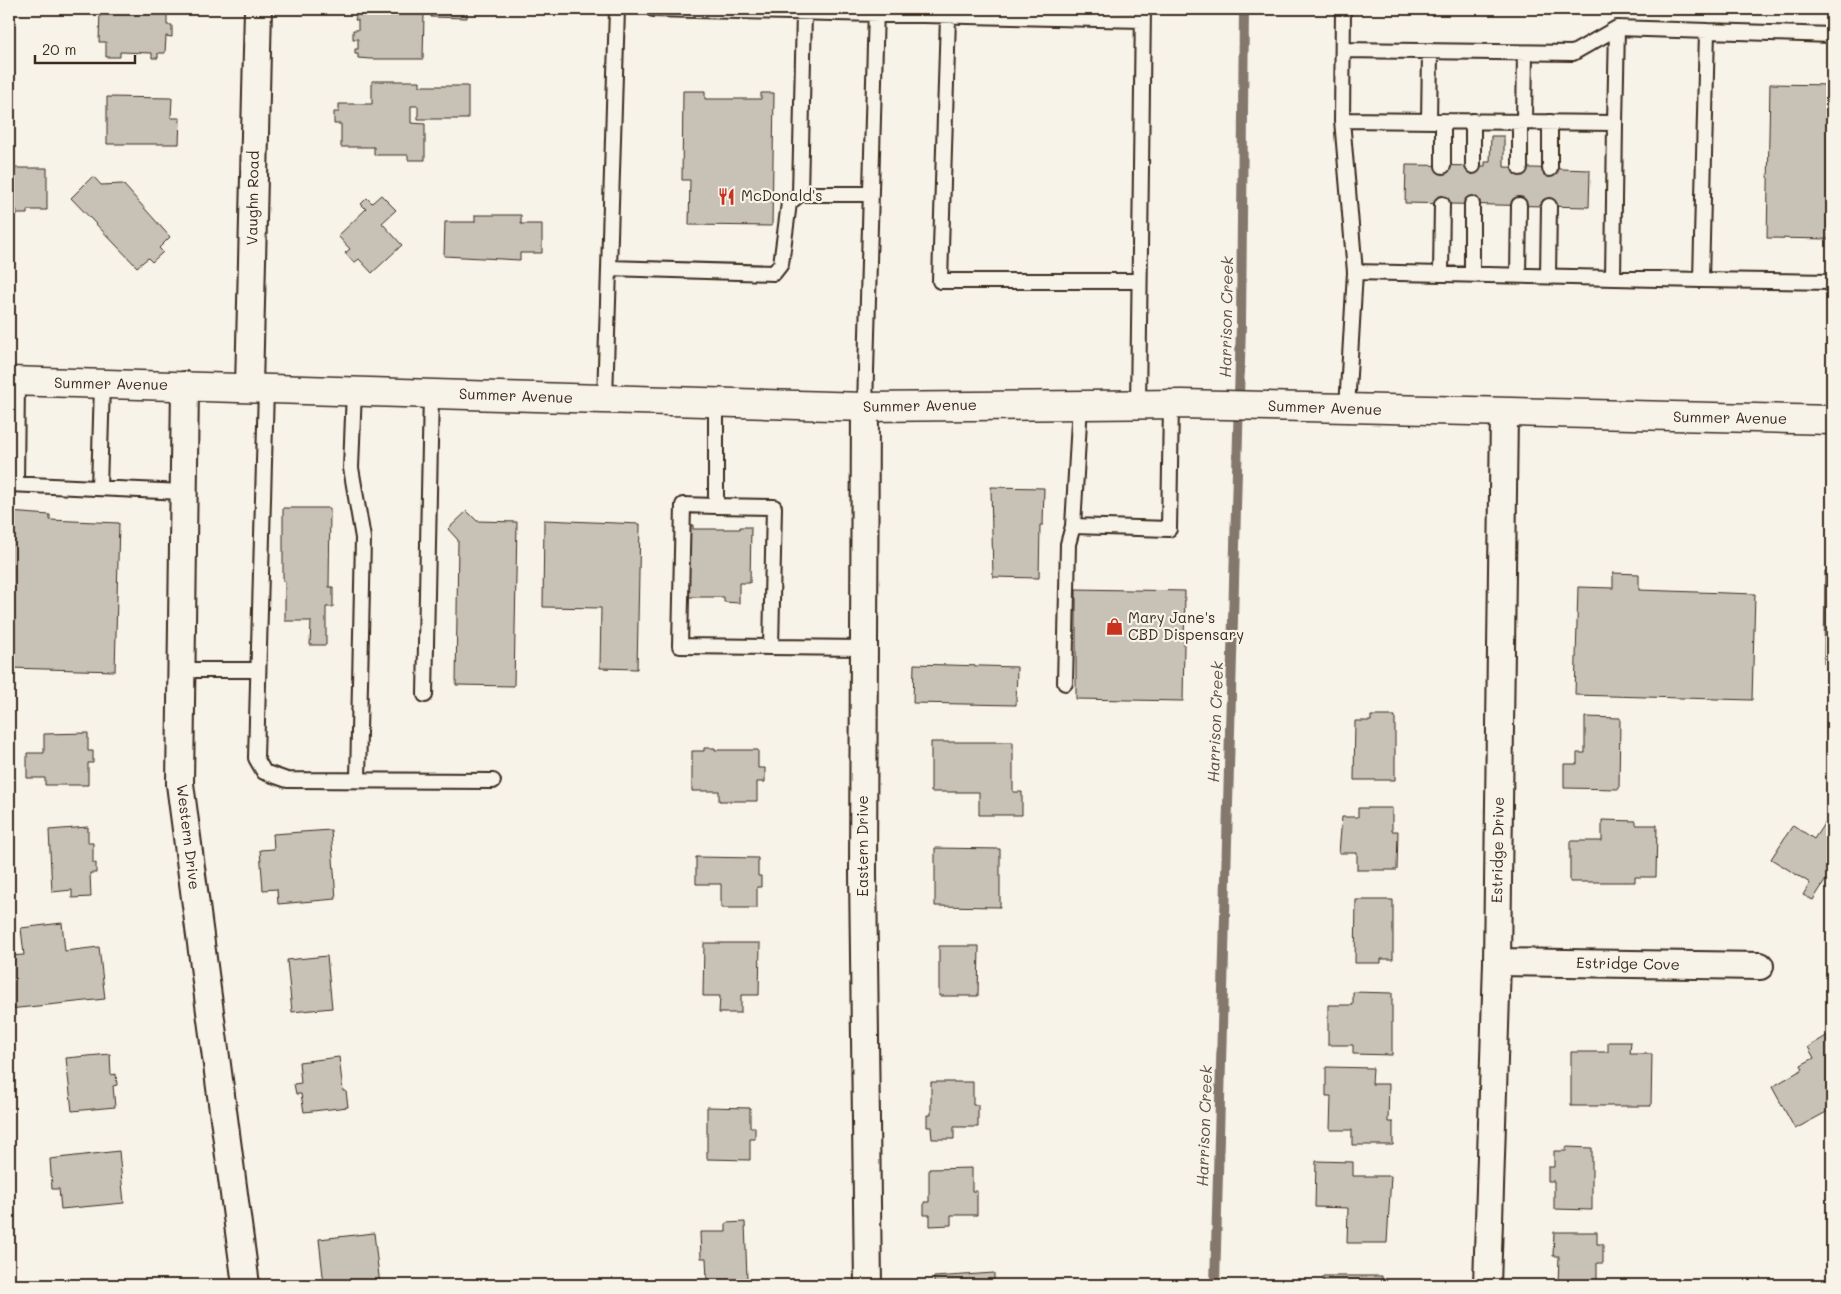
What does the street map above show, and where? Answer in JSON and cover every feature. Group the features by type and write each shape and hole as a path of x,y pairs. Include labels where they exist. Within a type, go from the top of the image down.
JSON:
{"main road":[{"name":"Summer Avenue","path":"13,381 865,407 1080,404 1176,405 1832,420"}],"street":[{"name":"Vaughn Road","path":"257,387 258,9"},
{"name":"Western Drive","path":"185,386 180,784 246,1285"},
{"name":"Eastern Drive","path":"865,407 863,873 868,1285"},
{"name":"Estridge Drive","path":"1487,1285 1497,962 1504,414"},
{"name":"Estridge Cove","path":"1497,962 1760,966"}],"lane":[{"path":"605,399 617,9"},
{"path":"653,9 804,13 876,12 948,17 1142,15 1138,406"},
{"path":"1343,9 1342,120 1355,272 1348,408"},
{"path":"865,407 876,12"},
{"path":"800,194 804,13"},
{"path":"948,17 940,281 1139,281"},
{"path":"1343,50 1573,53 1617,28 1832,34"},
{"path":"1613,278 1617,28"},
{"path":"1701,280 1707,32"},
{"path":"1430,51 1436,121 1443,166"},
{"path":"1520,168 1525,53"},
{"path":"1342,120 1615,124"},
{"path":"1473,121 1473,166"},
{"path":"1550,122 1550,169"},
{"path":"609,268 774,273 781,264 789,203 800,194 870,194"},
{"path":"1441,273 1442,204"},
{"path":"1472,204 1472,274"},
{"path":"1518,276 1519,205"},
{"path":"1548,276 1549,206"},
{"path":"1355,272 1832,282"},
{"path":"13,381 12,484 183,492"},
{"path":"100,488 102,384"},
{"path":"257,387 258,670 256,758 264,772 287,780 493,781"},
{"path":"354,390 351,468 363,538 358,780"},
{"path":"425,695 431,393"},
{"path":"716,403 716,506"},
{"path":"1065,683 1068,544 1073,526 1080,404"},
{"path":"1073,526 1169,529 1176,405"},
{"path":"771,647 774,507 683,505 680,646 771,647 864,648"},
{"path":"182,670 258,670"}],"building":[{"path":"100,9 167,9 167,25 172,25 172,37 166,36 165,53 158,53 158,58 152,58 152,53 120,52 120,57 106,57 106,42 99,42"},
{"path":"358,9 376,9 376,13 402,13 402,9 467,9 467,18 431,17 431,14 424,14 423,59 370,59 358,58 358,54 355,54 355,49 358,49 358,39 353,39 353,30 358,30 358,20 355,20"},
{"path":"372,81 420,81 420,86 468,86 468,119 418,119 418,106 411,106 411,123 425,124 425,160 408,160 408,155 374,155 374,147 341,147 341,124 334,124 334,112 339,112 339,104 372,104"},
{"path":"1770,84 1832,85 1832,239 1767,238"},
{"path":"683,91 705,91 705,99 761,99 761,93 774,93 772,226 689,225 690,180 682,180"},
{"path":"107,97 172,98 171,118 180,118 179,144 107,144"},
{"path":"1491,136 1504,136 1504,167 1590,170 1589,207 1405,203 1406,165 1485,166 1485,162 1490,162"},
{"path":"9,164 13,164 13,168 47,168 47,210 27,210 27,214 16,214 17,210 9,210"},
{"path":"93,176 101,185 123,184 170,237 159,248 163,252 152,262 148,258 137,267 71,198"},
{"path":"381,195 396,210 382,223 402,245 372,273 359,259 354,263 345,253 350,249 338,236 366,209 361,204 367,198 372,203"},
{"path":"475,215 521,215 521,224 542,224 542,253 520,253 520,260 444,256 445,222 475,222"},
{"path":"991,487 1044,488 1043,525 1040,525 1039,578 993,577"},
{"path":"283,508 330,508 329,587 333,587 333,607 326,607 326,645 310,645 311,621 285,621"},
{"path":"467,511 477,521 517,522 514,686 456,685 458,540 448,529"},
{"path":"9,512 50,515 50,520 119,523 115,671 9,668"},
{"path":"544,520 640,524 637,669 600,668 601,608 543,607"},
{"path":"689,525 693,525 693,529 740,529 740,527 751,527 750,583 739,583 739,603 724,602 724,597 688,597"},
{"path":"1825,571 1832,571 1832,664 1824,664"},
{"path":"1613,573 1639,574 1639,590 1755,594 1752,700 1575,695 1578,587 1613,588"},
{"path":"1076,589 1185,591 1183,701 1076,699"},
{"path":"914,664 1017,667 1016,705 913,703"},
{"path":"1371,716 1395,716 1395,780 1354,780 1355,721 1371,721"},
{"path":"1585,717 1620,718 1619,789 1564,788 1564,764 1577,764 1577,753 1585,753"},
{"path":"88,733 88,751 93,751 93,763 88,763 88,785 45,785 45,778 27,778 27,753 44,753 44,734"},
{"path":"931,742 1013,742 1013,792 1022,792 1022,815 979,815 979,792 931,792"},
{"path":"704,748 715,748 715,750 758,750 758,768 765,768 765,782 757,782 757,801 719,801 719,791 692,791 692,751 704,751"},
{"path":"1358,808 1392,808 1392,831 1398,831 1397,870 1357,870 1357,853 1339,853 1342,817 1358,817"},
{"path":"1831,813 1832,870 1813,900 1803,895 1810,883 1771,859 1793,825 1814,839"},
{"path":"1602,820 1636,821 1636,825 1657,825 1656,877 1635,877 1635,882 1570,882 1570,841 1602,841"},
{"path":"88,827 88,843 93,843 93,863 96,863 96,873 90,873 91,897 72,898 72,890 52,892 49,830"},
{"path":"331,830 336,899 278,904 277,889 263,890 260,850 274,849 273,834"},
{"path":"935,848 1000,849 1000,907 935,906"},
{"path":"696,857 758,858 758,876 761,876 761,887 757,887 757,908 721,908 721,884 696,884"},
{"path":"1356,900 1393,900 1393,959 1381,959 1381,963 1355,963"},
{"path":"62,923 65,951 99,947 105,999 9,1009 9,956 24,955 21,928"},
{"path":"704,943 760,943 759,995 741,995 741,1013 719,1013 720,996 703,996"},
{"path":"939,946 979,946 978,996 939,996"},
{"path":"327,956 332,1008 292,1012 287,960"},
{"path":"1353,992 1392,993 1392,1055 1353,1054 1353,1045 1328,1045 1328,1005 1353,1005"},
{"path":"1828,1035 1832,1043 1832,1109 1795,1129 1772,1087 1803,1069 1801,1065 1814,1058 1808,1047"},
{"path":"1608,1042 1631,1042 1630,1054 1652,1054 1651,1106 1571,1106 1571,1052 1608,1052"},
{"path":"110,1054 111,1075 116,1074 117,1085 113,1086 115,1107 72,1111 66,1058"},
{"path":"339,1057 343,1091 346,1091 348,1107 304,1112 301,1094 296,1094 294,1084 301,1083 299,1062"},
{"path":"1326,1067 1373,1068 1372,1084 1389,1084 1388,1122 1393,1122 1393,1145 1352,1145 1352,1130 1330,1130 1331,1096 1326,1096"},
{"path":"931,1082 973,1082 973,1105 978,1105 978,1127 954,1127 954,1139 932,1139 931,1127 927,1127 927,1115 931,1115"},
{"path":"707,1107 750,1108 750,1127 755,1127 755,1139 750,1139 750,1160 707,1159"},
{"path":"1566,1147 1592,1148 1592,1210 1554,1209 1554,1181 1548,1181 1548,1167 1554,1167 1554,1151 1566,1151"},
{"path":"119,1151 124,1203 61,1209 59,1189 52,1189 50,1159"},
{"path":"1316,1161 1353,1162 1353,1176 1391,1176 1387,1243 1347,1243 1348,1208 1315,1207"},
{"path":"972,1168 972,1191 977,1191 977,1215 951,1215 951,1225 930,1226 930,1215 924,1215 924,1202 929,1202 929,1169"},
{"path":"745,1222 747,1279 707,1280 706,1258 701,1258 700,1232 726,1232 726,1223"},
{"path":"1554,1232 1597,1232 1597,1244 1603,1244 1603,1263 1597,1263 1597,1285 1558,1285 1559,1256 1553,1256"},
{"path":"374,1233 380,1285 324,1285 319,1239"},
{"path":"994,1273 994,1285 934,1285 934,1277"},
{"path":"1323,1276 1382,1276 1382,1285 1323,1285"}],"waterway":[{"name":"Harrison Creek","path":"1215,1285 1241,324 1244,9"}],"place":[{"name":"McDonald's","path":"727,196"},
{"name":"Mary Jane's CBD Dispensary","path":"1114,627"}]}
